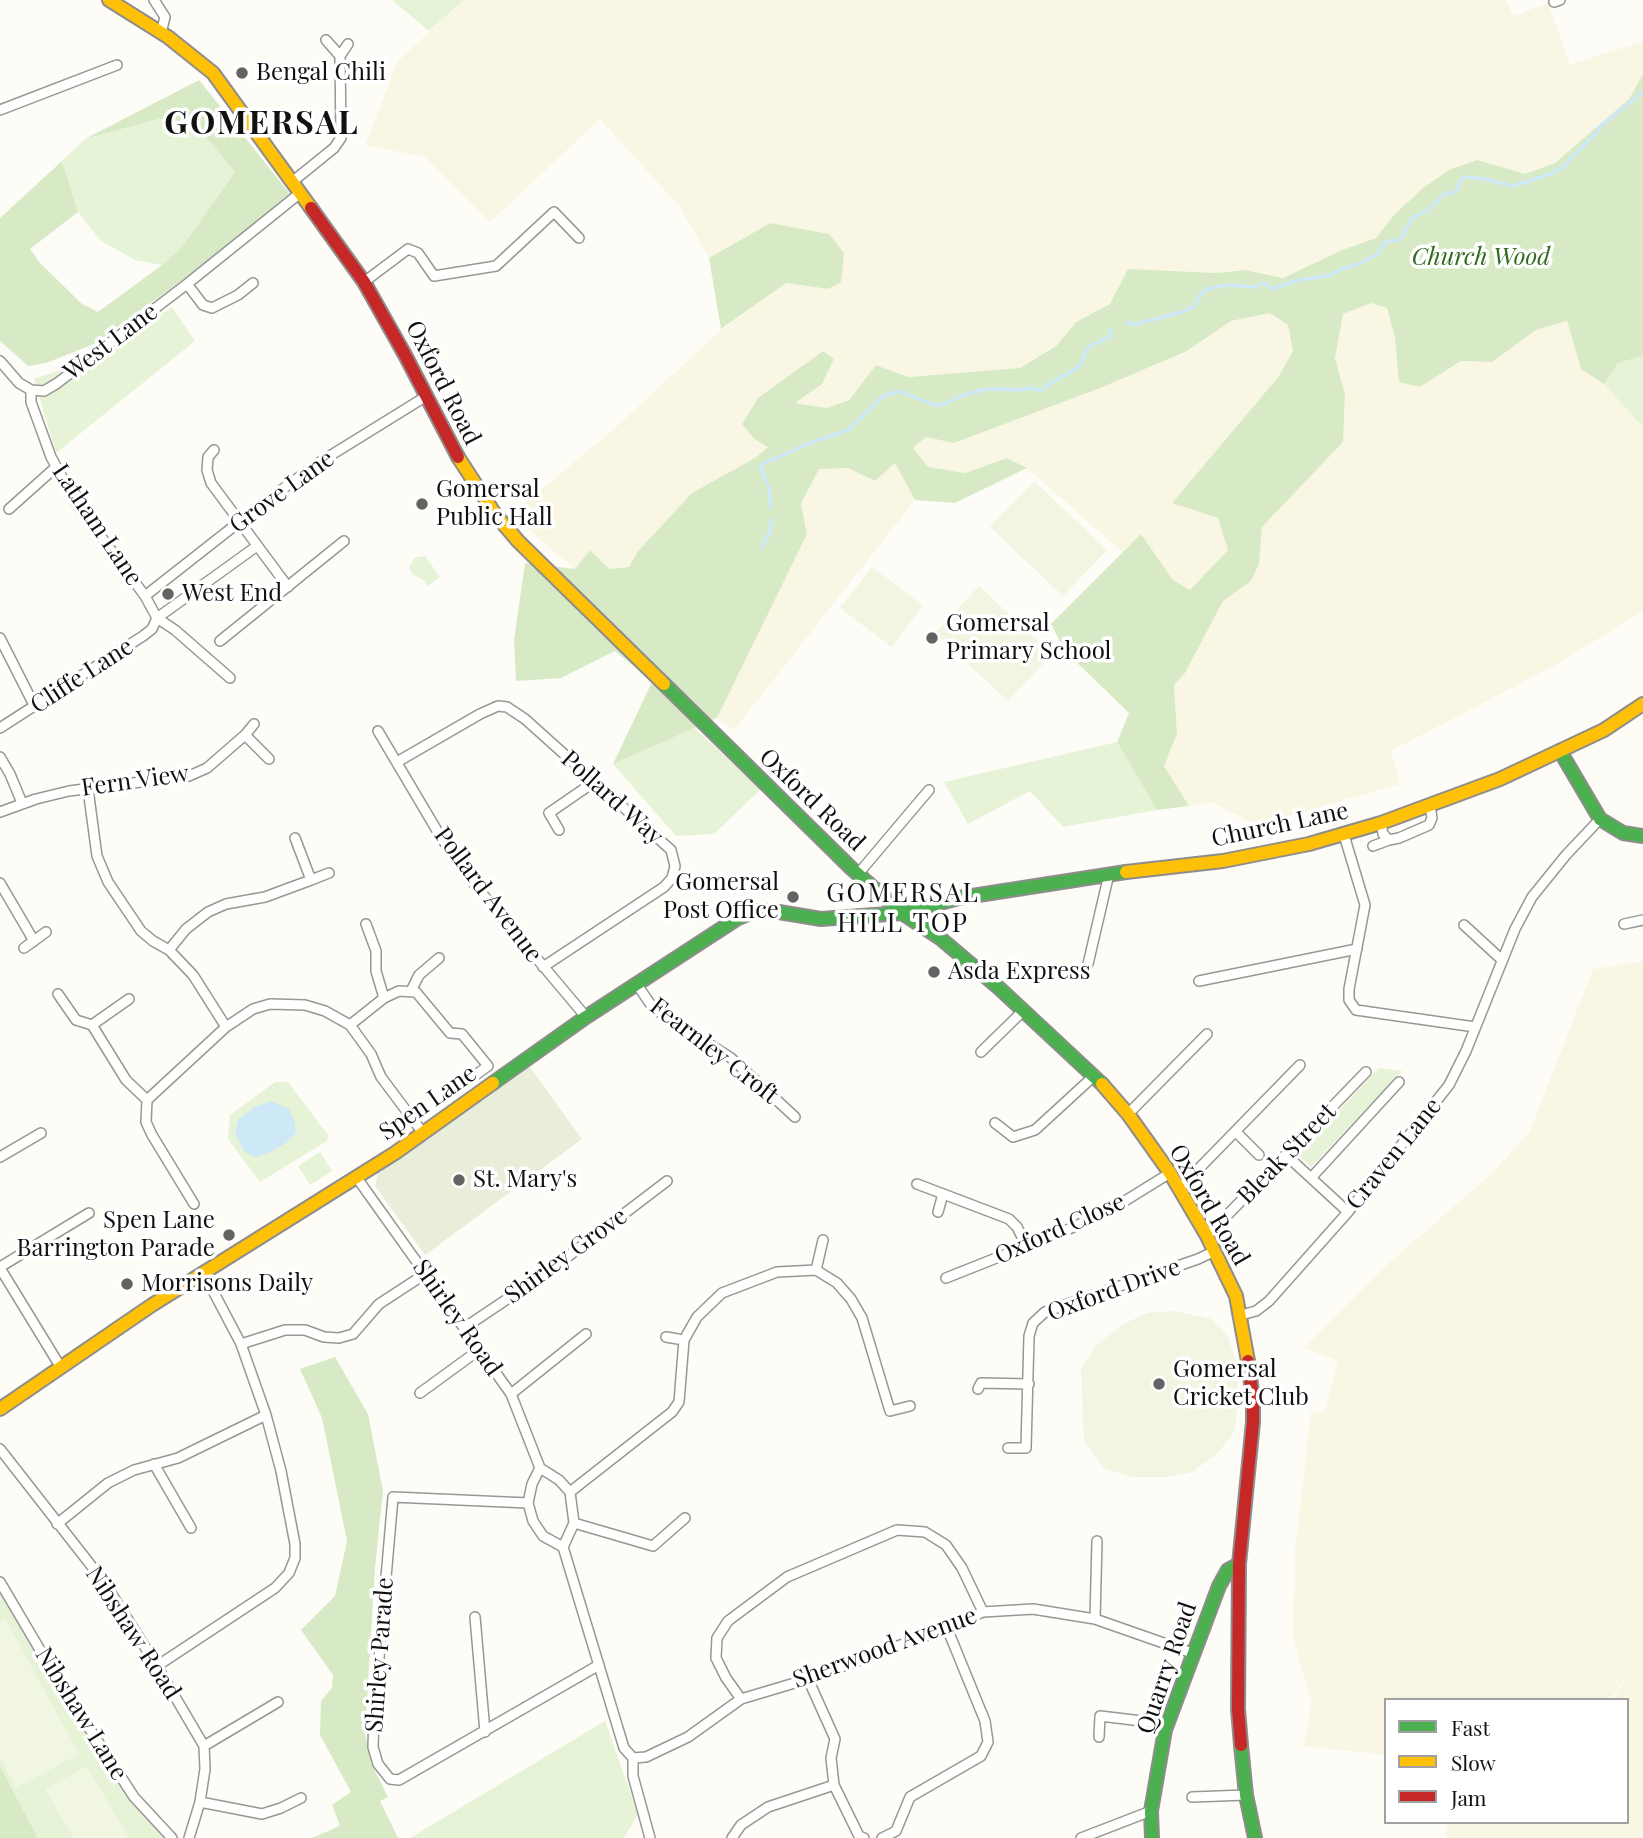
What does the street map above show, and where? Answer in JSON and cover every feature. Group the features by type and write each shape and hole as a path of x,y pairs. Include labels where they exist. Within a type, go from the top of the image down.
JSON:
{"main road":[{"name":"Oxford Road","path":"109,0 161,33 213,73 364,282 464,470 518,541 711,733 858,874 902,913 940,938 1095,1075 1128,1114 1180,1189 1208,1236 1236,1296 1252,1399 1253,1422 1240,1564 1238,1709 1246,1795 1255,1838"},
{"name":"Church Lane","path":"902,913 959,898 1109,874 1223,861 1344,835 1500,779 1604,730 1643,704"},
{"path":"1560,751 1600,819 1623,833 1643,836"},
{"name":"Spen Lane","path":"0,1409 203,1272 357,1178 586,1017 738,918 755,911 773,911 821,919 902,913"},
{"name":"Quarry Road","path":"1152,1838 1151,1811 1167,1724 1219,1586 1228,1570 1240,1564"}],"street":[{"path":"157,1 165,17 161,33"},
{"path":"326,40 340,56"},
{"path":"292,182 334,148 341,138 340,56 348,44"},
{"path":"0,110 117,65"},
{"name":"West Lane","path":"31,390 44,391 56,384 299,194"},
{"path":"364,282 408,250 418,253 434,276 496,266 554,212 579,238"},
{"path":"187,284 203,305 212,307 238,295 253,283"},
{"path":"0,361 19,383 31,390"},
{"name":"Latham Lane","path":"31,390 31,402 56,467 76,503 145,596 157,618"},
{"name":"Grove Lane","path":"145,596 347,444 425,397"},
{"path":"214,450 208,457 206,470 211,483 288,587"},
{"path":"9,509 56,467"},
{"path":"220,641 344,541"},
{"name":"Cliffe Lane","path":"0,728 143,636 152,629 157,618 257,546"},
{"path":"157,618 176,630 230,678"},
{"path":"0,638 35,707"},
{"name":"Pollard Way","path":"397,762 480,714 498,706 507,707 525,719 671,850 675,866 672,878 664,887 542,967"},
{"name":"Fern View","path":"0,813 22,803 69,791 189,776 214,763 254,724"},
{"name":"Pollard Avenue","path":"378,731 442,839 474,885 586,1017"},
{"path":"245,735 270,760"},
{"path":"0,757 22,803"},
{"path":"559,830 549,814 594,782"},
{"path":"88,789 93,839 102,871 141,931 153,942 169,950 193,975 226,1027"},
{"path":"858,874 929,790"},
{"path":"1373,846 1429,825 1432,818 1430,806"},
{"name":"Craven Lane","path":"1241,1315 1256,1311 1269,1301 1348,1212 1450,1085 1515,929 1532,897 1600,819"},
{"path":"1381,822 1383,834 1390,840"},
{"path":"1344,835 1365,905 1349,1000 1356,1010 1475,1027"},
{"path":"295,838 311,880"},
{"path":"169,950 186,929 208,912 226,904 265,897 329,873"},
{"path":"1088,964 1109,874"},
{"path":"0,883 34,941"},
{"path":"1624,924 1643,920"},
{"path":"366,924 376,951 376,971 384,998"},
{"path":"1464,926 1502,960"},
{"path":"24,948 46,932"},
{"path":"1199,981 1357,949"},
{"path":"411,991 419,975 439,958"},
{"name":"Fearnley Croft","path":"636,983 653,1008 731,1058 796,1117"},
{"path":"350,1025 384,998 399,991 416,992 450,1033 462,1034 488,1066 452,1092"},
{"path":"58,994 76,1020 92,1025 126,1080 146,1100 146,1122 194,1204"},
{"path":"92,1025 129,999"},
{"path":"146,1100 226,1027 253,1009 270,1004 305,1005 325,1011 350,1025 371,1054 382,1077 423,1133"},
{"path":"981,1052 1024,1010"},
{"path":"1128,1114 1207,1034"},
{"path":"1180,1189 1236,1132 1296,1077 1300,1065"},
{"name":"Bleak Street","path":"1208,1236 1366,1072"},
{"path":"995,1124 1013,1137 1035,1130 1095,1075"},
{"path":"1311,1178 1399,1082"},
{"path":"1236,1132 1259,1155"},
{"path":"0,1157 41,1133"},
{"path":"1286,1155 1348,1212"},
{"name":"Oxford Close","path":"946,1278 1105,1213 1170,1173"},
{"name":"Shirley Road","path":"357,1178 511,1394 540,1468"},
{"name":"Shirley Grove","path":"464,1328 550,1271 667,1181"},
{"path":"917,1184 1009,1219 1017,1227 1027,1247"},
{"path":"938,1212 943,1194"},
{"path":"60,1366 0,1267 89,1213"},
{"path":"816,1270 823,1240"},
{"name":"Oxford Drive","path":"1009,1448 1026,1448 1029,1336 1033,1322 1045,1312 1214,1251"},
{"path":"570,1492 672,1412 678,1402 684,1340 697,1318 722,1293 777,1272 816,1270 837,1283 862,1318 890,1412 910,1406"},
{"path":"157,1666 275,1588 289,1573 295,1558 295,1544 281,1471 266,1415 241,1344 203,1272"},
{"path":"241,1344 285,1330 304,1330 324,1337 340,1338 353,1334 379,1304 425,1274"},
{"path":"511,1394 586,1334"},
{"path":"666,1337 684,1340"},
{"path":"420,1393 479,1350"},
{"path":"979,1383 1029,1384"},
{"path":"57,1524 108,1483 134,1470 178,1458 266,1415"},
{"name":"Nibshaw Road","path":"0,1448 104,1582 204,1746"},
{"path":"154,1464 191,1528"},
{"path":"563,1547 543,1536 533,1521 528,1503 532,1484 540,1468 559,1479 570,1492 574,1523 563,1547 624,1748 633,1758 633,1776 650,1838"},
{"name":"Shirley Parade","path":"528,1503 393,1497 374,1715 373,1747 378,1764 390,1779 399,1780 599,1665"},
{"path":"574,1523 653,1546 685,1518"},
{"path":"741,1699 716,1658 718,1638 728,1621 788,1577 897,1530 925,1532 946,1545 962,1568 983,1612"},
{"path":"1095,1619 1097,1541"},
{"name":"Nibshaw Lane","path":"0,1581 56,1677 134,1797 172,1838"},
{"name":"Sherwood Avenue","path":"633,1758 646,1757 688,1737 741,1699 807,1679 947,1628 983,1612 1033,1609 1095,1619 1192,1653"},
{"path":"475,1617 485,1732"},
{"path":"882,1838 896,1831 910,1797 981,1756 988,1742 985,1721 947,1628"},
{"path":"807,1679 835,1739 831,1758 834,1785 859,1836 864,1838"},
{"path":"189,1838 200,1802 205,1769 204,1746 278,1702"},
{"path":"1099,1737 1100,1716 1167,1724"},
{"path":"732,1838 741,1825 768,1807 834,1785"},
{"path":"1192,1797 1246,1795"},
{"path":"200,1802 262,1814 301,1798"},
{"path":"1081,1838 1151,1811"}],"shaded area":[{"path":"464,0 1506,0 1513,16 1548,3 1570,65 1643,41 1643,74 1629,99 1555,163 1525,174 1502,169 1449,170 1423,188 1394,215 1376,238 1342,250 1283,278 1245,270 1217,273 1170,271 1076,322 1056,346 1020,368 908,377 876,365 849,399 827,408 794,403 822,384 834,359 823,351 758,398 742,424 753,438 768,446 755,458 692,493 638,551 629,567 609,569 590,550 575,569 511,515 617,426 721,330 786,283 828,289 828,234 770,223 709,258 680,207 600,119 490,222 425,157 365,145 398,61"},
{"path":"1371,303 1387,308 1395,338 1420,387 1462,361 1492,362 1536,330 1567,321 1581,369 1604,384 1643,427 1643,611 1554,666 1391,751 1400,784 1257,825 1211,802 1189,806 1164,766 1177,734 1174,685 1185,673 1223,601 1251,581 1259,564 1262,527 1343,442 1345,395 1335,358 1343,314"},
{"path":"1270,313 1288,325 1293,351 1279,376 1172,502 1218,518 1229,549 1190,591 1173,580 1141,534 1122,552 1027,468 1007,458 965,473 928,467 913,448 926,437 954,442 1187,351 1231,321"},
{"path":"895,462 915,500 734,730 717,718 807,534 801,505 819,469 848,468 875,481"},
{"path":"1643,961 1643,1838 1445,1838 1447,1824 1629,1824 1629,1698 1613,1698 1639,1656 1611,1698 1384,1698 1384,1755 1304,1746 1311,1702 1293,1637 1295,1551 1311,1412 1324,1413 1338,1361 1304,1348 1390,1262 1488,1177 1529,1133 1593,969"}],"green space":[{"path":"392,0 464,0 429,31"},
{"name":"Church Wood","path":"1643,74 1643,356 1618,363 1604,384 1581,369 1567,321 1536,330 1492,362 1461,361 1420,387 1399,382 1395,338 1387,308 1371,303 1343,314 1335,358 1345,395 1343,442 1262,527 1259,564 1251,581 1223,601 1185,673 1174,685 1177,734 1164,766 1189,806 1157,810 1117,742 1129,713 1065,651 1051,624 1141,534 1173,580 1190,590 1228,550 1218,518 1172,503 1279,376 1293,351 1288,325 1270,313 1231,321 1187,351 1100,388 954,443 926,437 913,448 928,467 965,473 1007,458 1027,468 955,503 915,500 895,463 875,481 848,468 819,469 801,504 807,534 717,718 613,764 652,682 615,651 561,678 516,681 514,640 525,563 575,569 590,550 609,569 629,567 638,551 692,493 755,458 768,447 753,438 742,424 758,398 823,351 834,359 822,384 795,403 827,408 849,400 876,365 908,377 1020,368 1056,346 1076,322 1110,304 1128,269 1217,273 1245,270 1283,278 1342,250 1376,238 1394,215 1423,188 1449,170 1477,160 1525,174 1555,163 1629,99"},
{"path":"199,80 290,194 240,238 94,344 46,363 28,366 0,341 0,218 62,161 78,212 30,249 40,263 82,304 98,312 182,247 235,172 196,125 159,119 85,139"},
{"path":"159,119 196,125 235,172 182,247 162,265 135,260 101,241 78,212 62,161 85,139"},
{"path":"770,223 829,234 844,253 841,282 828,289 786,283 721,329 709,258"},
{"path":"172,307 195,341 56,453 34,379 97,357"},
{"path":"1643,356 1643,427 1604,384 1618,363"},
{"path":"1034,481 1107,550 1063,596 990,527"},
{"path":"425,556 440,577 428,586 413,575 409,568 414,558"},
{"path":"872,567 923,605 892,647 840,608"},
{"path":"979,586 1052,654 1008,701 935,633"},
{"path":"694,728 761,789 714,834 676,836 613,764"},
{"path":"1117,742 1157,810 1063,827 1030,791 968,824 944,782"},
{"path":"529,1066 582,1139 425,1255 375,1186 378,1173"},
{"path":"1379,1068 1402,1071 1311,1167 1298,1154"},
{"path":"275,1082 288,1082 328,1135 327,1141 260,1182 228,1139 230,1115"},
{"path":"320,1152 332,1171 310,1185 298,1166"},
{"name":"Gomersal Cricket Club","path":"1176,1311 1211,1319 1227,1334 1236,1362 1239,1400 1234,1432 1218,1453 1192,1472 1167,1477 1131,1477 1104,1468 1084,1441 1081,1369 1096,1346 1123,1324 1148,1313"},
{"path":"335,1357 368,1414 383,1491 375,1567 365,1734 372,1765 388,1797 380,1801 398,1838 312,1838 340,1826 332,1805 351,1792 320,1735 321,1701 332,1688 333,1675 301,1630 335,1596 347,1541 322,1418 300,1369"},
{"path":"0,1590 164,1838 38,1838 0,1766"},
{"path":"5,1618 79,1754 16,1788 0,1758 0,1620"},
{"path":"605,1721 638,1814 624,1838 410,1838"},
{"path":"0,1766 38,1838 0,1838"},
{"path":"87,1766 129,1838 73,1838 45,1789"}],"water":[{"path":"271,1101 289,1109 296,1133 269,1153 255,1157 245,1152 235,1134 239,1119 255,1107"}],"waterway":[{"path":"1127,323 1136,324 1185,311 1194,306 1201,294 1208,289 1227,285 1255,287 1264,283 1272,289 1295,281 1332,275 1341,269 1359,264 1378,254 1385,242 1398,240 1412,218 1427,211 1445,193 1455,193 1461,180 1466,177 1513,186 1553,173 1564,166 1599,127 1643,92"},
{"path":"771,509 769,488 760,465 848,430 882,397 899,391 934,405 945,404 986,389 1030,388 1042,391 1080,366 1088,347 1111,336 1109,329"},
{"path":"762,547 770,532 771,520"}],"traffic: fast":[{"path":"664,684 851,868 902,913 940,938 999,988 1102,1084"},
{"path":"1560,751 1600,819 1623,833 1643,836"},
{"path":"493,1083 586,1017 738,918 755,911 773,911 821,919 902,913 959,898 1126,872"},
{"path":"1152,1838 1151,1811 1165,1730 1219,1586 1228,1570 1239,1564"},
{"path":"1241,1745 1246,1795 1255,1838"}],"traffic: slow":[{"path":"109,0 168,37 213,73 311,208"},
{"path":"458,457 495,514 518,541 664,684"},
{"path":"1126,872 1223,861 1309,844 1381,823 1500,779 1604,730 1643,704"},
{"path":"0,1409 152,1305 395,1153 493,1083"},
{"path":"1102,1084 1128,1114 1170,1173 1207,1236 1236,1296 1248,1361"}],"traffic: jam":[{"path":"311,208 364,282 458,457"},
{"path":"1241,1745 1238,1709 1239,1564 1253,1422 1248,1361"}],"place":[{"name":"Bengal Chili","path":"242,73"},
{"name":"Gomersal Public Hall","path":"422,504"},
{"name":"West End","path":"168,594"},
{"name":"Gomersal Primary School","path":"932,638"},
{"name":"Gomersal Post Office","path":"793,897"},
{"name":"Asda Express","path":"934,972"},
{"name":"St. Mary's","path":"459,1180"},
{"name":"Spen Lane Barrington Parade","path":"229,1235"},
{"name":"Morrisons Daily","path":"127,1284"},
{"name":"Gomersal Cricket Club","path":"1159,1384"}],"district":[{"name":"GOMERSAL","path":"262,124"},
{"name":"GOMERSAL HILL TOP","path":"903,909"}]}
